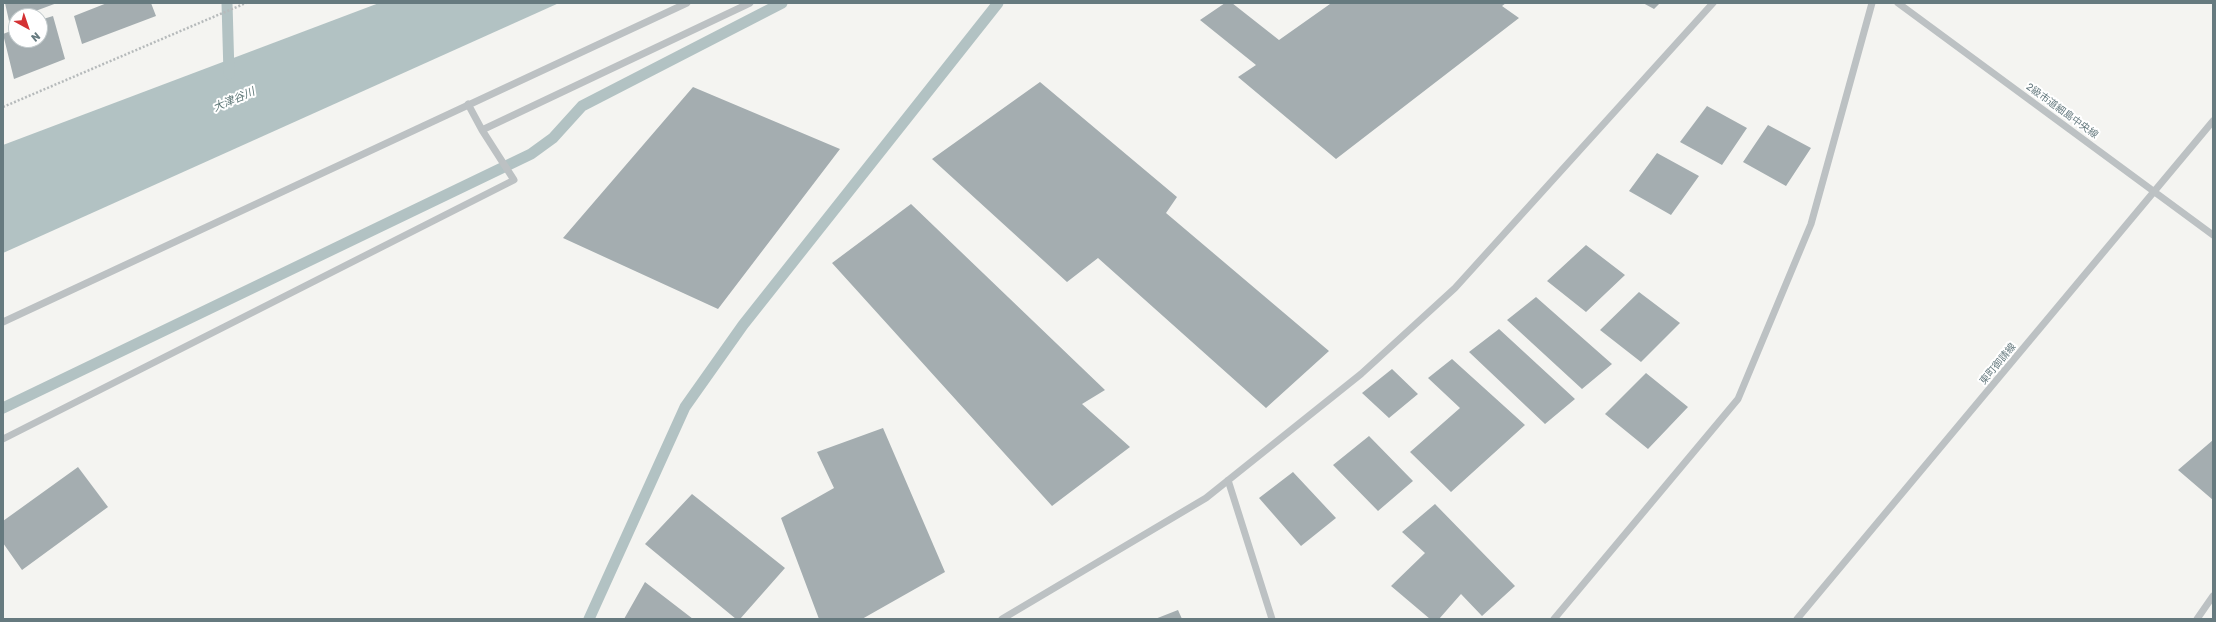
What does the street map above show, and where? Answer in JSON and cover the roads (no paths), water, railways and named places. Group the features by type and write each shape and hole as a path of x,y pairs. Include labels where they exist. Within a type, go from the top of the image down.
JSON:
{"street":[{"path":"3,322 687,3"},
{"path":"482,130 750,3"},
{"path":"1002,619 1206,498 1361,374 1455,288 1713,3"},
{"path":"1554,619 1738,399 1811,224 1872,3"},
{"name":"2級市道細島中央線","path":"1898,3 2213,235"},
{"path":"3,439 514,180 482,130 468,104"},
{"name":"東町御請線","path":"1797,619 2213,121"},
{"path":"1228,480 1272,619"},
{"path":"2197,619 2213,596"}],"water":[{"name":"大津谷川","path":"379,3 559,3 3,253 3,145"}],"waterway":[{"path":"227,3 229,74"},
{"path":"3,408 531,154 553,138 582,106 782,3"},
{"path":"589,619 685,407 743,325 998,3"}]}
